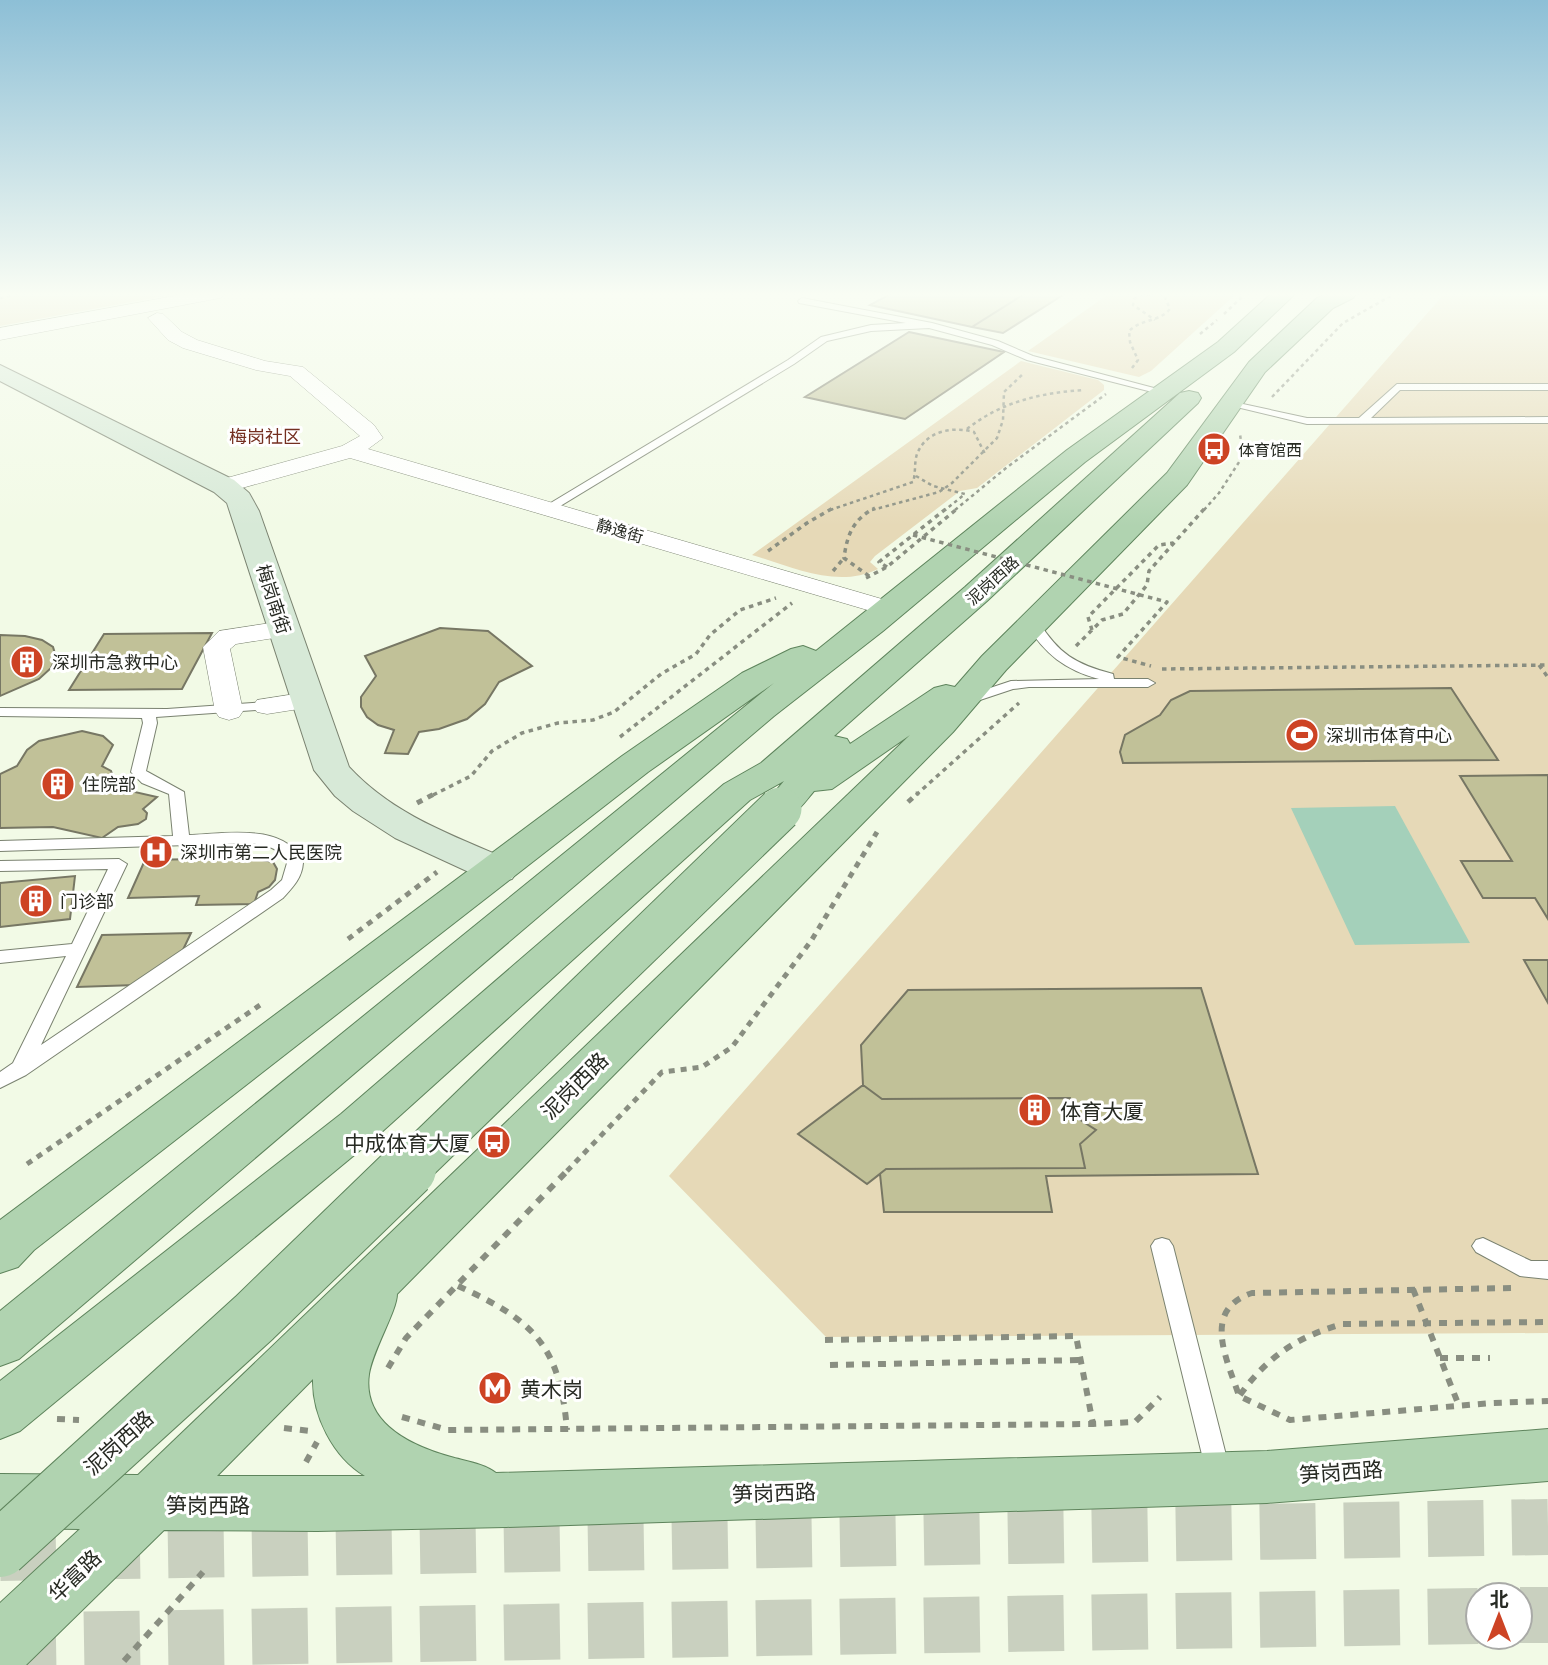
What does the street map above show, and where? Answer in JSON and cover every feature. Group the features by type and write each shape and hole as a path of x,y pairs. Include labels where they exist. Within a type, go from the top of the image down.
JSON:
{"main road":[{"name":"泥岗西路","path":"0,1343 751,718 881,617 1076,456 1193,371"},
{"name":"泥岗西路","path":"759,800 774,771 986,585 1172,415 1202,386 1211,371"},
{"name":"泥岗西路","path":"22,1416 358,1126 759,800 817,764 1137,470 1211,398 1251,371"},
{"name":"泥岗西路","path":"149,1504 941,725 994,663 1177,479 1237,414 1255,371"},
{"name":"泥岗西路","path":"759,800 755,765 815,702 881,617"},
{"path":"5,1238 498,870 635,764 754,680 881,617"},
{"name":"泥岗西路","path":"0,1549 254,1318 759,800 994,663"},
{"path":"382,1275 353,1337 341,1372 341,1394 349,1422 368,1445 391,1463 506,1500"},
{"name":"笋岗西路","path":"0,1500 149,1504 506,1500 1220,1478 1548,1455"},
{"name":"华富路","path":"0,1646 149,1504"}],"street":[{"path":"224,486 350,451 372,438 367,429 294,371"},
{"name":"梅岗南街","path":"0,372 224,486 239,499 332,770 344,785 383,814 498,870"},
{"name":"静逸街","path":"350,451 548,509 881,617"},
{"path":"229,711 216,647 220,641 228,637 285,629"},
{"path":"267,706 308,700"}],"lane":[{"path":"548,509 777,371"},
{"path":"1082,371 1164,391"},
{"path":"1361,421 1397,387 1548,387"},
{"path":"1237,414 1307,421 1548,420"},
{"path":"960,704 981,693 1011,685 1148,683 1119,679 1073,667 1045,644 1033,624"},
{"path":"0,712 148,714 229,711 267,706"},
{"path":"148,714 150,723 138,772 147,780 176,792 182,841"},
{"path":"0,846 250,838 276,842 292,853 296,862 290,881 277,894 0,1082"},
{"path":"0,866 119,864 19,1070"},
{"path":"0,957 78,949"},
{"path":"1162,1246 1220,1478"},
{"path":"1483,1246 1528,1270 1548,1270"}],"path":[{"path":"870,577 844,558 846,538 857,521 876,507 944,489 985,454 998,440 1003,426 1004,391 1028,371"},
{"path":"1269,400 1297,371"},
{"path":"967,429 982,416 1005,405 1057,393 1089,390"},
{"path":"862,579 887,567 1006,468 1110,392 1101,391"},
{"path":"1070,652 1102,620 1123,614 1147,585 1149,570 1219,493 1242,456 1237,414"},
{"path":"767,552 806,524 848,502 904,487 913,482 916,476 916,456 927,440 943,430 967,429 979,437 985,454"},
{"path":"916,476 923,482 974,496"},
{"path":"887,567 879,562 963,495"},
{"path":"913,535 1167,602 1118,657 1167,670 1548,665"},
{"path":"1092,630 1088,617 1115,588 1159,545 1175,542"},
{"path":"618,738 802,596"},
{"path":"414,804 471,776 480,769 492,751 514,737 541,727 593,720 614,712 661,674 696,654 710,635 740,610 782,597"},
{"path":"1538,664 1547,676"},
{"path":"901,808 1021,701"},
{"path":"385,1371 406,1338 662,1072 702,1067 732,1047 811,941 881,825"},
{"path":"346,940 446,865"},
{"path":"27,1164 268,999"},
{"path":"457,1286 483,1297 534,1331 550,1358 561,1386 567,1430"},
{"path":"1521,1288 1279,1290 1252,1293 1233,1302 1222,1317 1221,1329 1240,1396 1290,1420 1548,1401"},
{"path":"1413,1289 1459,1406"},
{"path":"1240,1396 1267,1359 1291,1343 1342,1324 1548,1322"},
{"path":"825,1340 1076,1336 1093,1424"},
{"path":"1440,1358 1490,1358"},
{"path":"830,1365 1081,1360"},
{"path":"388,1413 448,1430 1093,1424 1135,1422 1160,1397"},
{"path":"22,1416 82,1421"},
{"path":"273,1426 322,1433 304,1466"},
{"path":"124,1661 203,1572"}],"shaded area":[{"path":"1008,371 1060,371 1098,380 1104,385 1104,390 977,488 960,491 875,556 870,562 878,569 862,575 831,577 752,555"},
{"path":"1112,371 1151,371 1139,377"},
{"name":"深圳市体育中心","path":"1377,371 1548,371 1548,1333 826,1337 669,1176"},
{"path":"1395,806 1470,943 1355,945 1291,808"}],"building":[{"path":"847,371 976,371 905,419 805,397"},
{"path":"440,628 488,631 532,666 499,682 485,704 467,719 439,729 419,732 408,754 385,753 394,730 378,725 367,717 361,707 361,697 376,676 365,656"},
{"path":"212,633 182,689 69,690 104,634"},
{"name":"深圳市急救中心","path":"0,635 42,640 53,647 56,657 51,668 39,679 0,696"},
{"path":"1451,688 1498,760 1123,763 1120,752 1125,735 1160,715 1171,700 1190,691"},
{"name":"住院部","path":"82,731 103,736 113,745 102,766 111,771 117,788 157,797 143,809 147,813 146,819 138,824 118,827 102,838 53,827 0,828 0,774 17,766 27,750 39,741"},
{"path":"1548,775 1548,919 1535,898 1483,898 1461,861 1512,861 1460,776"},
{"path":"251,858 273,862 277,869 275,880 269,887 258,892 254,904 196,905 199,896 128,898 145,860"},
{"name":"门诊部","path":"75,876 70,919 0,927 0,883"},
{"path":"191,933 180,956 136,985 77,987 102,935"},
{"path":"1524,960 1548,960 1548,1003"},
{"name":"体育大厦","path":"1201,988 1258,1174 1046,1176 1052,1212 884,1212 880,1174 867,1184 798,1134 863,1085 861,1045 908,990"},
{"path":"863,1085 882,1099 1070,1098 1074,1116 1096,1130 1080,1144 1085,1168 886,1169 867,1184 798,1134"}],"tunnel":[{"path":"0,1553 1548,1527"},
{"path":"1534,1615 1548,1615"},
{"path":"0,1641 1464,1616"}],"place":[{"name":"体育馆西","path":"1214,449"},
{"name":"深圳市急救中心","path":"27,662"},
{"name":"深圳市体育中心","path":"1302,735"},
{"name":"住院部","path":"58,784"},
{"name":"深圳市第二人民医院","path":"156,852"},
{"name":"门诊部","path":"36,901"},
{"name":"体育大厦","path":"1035,1110"},
{"name":"中成体育大厦","path":"494,1142"},
{"name":"黄木岗","path":"495,1388"}],"district":[{"name":"梅岗社区","path":"265,436"}]}
